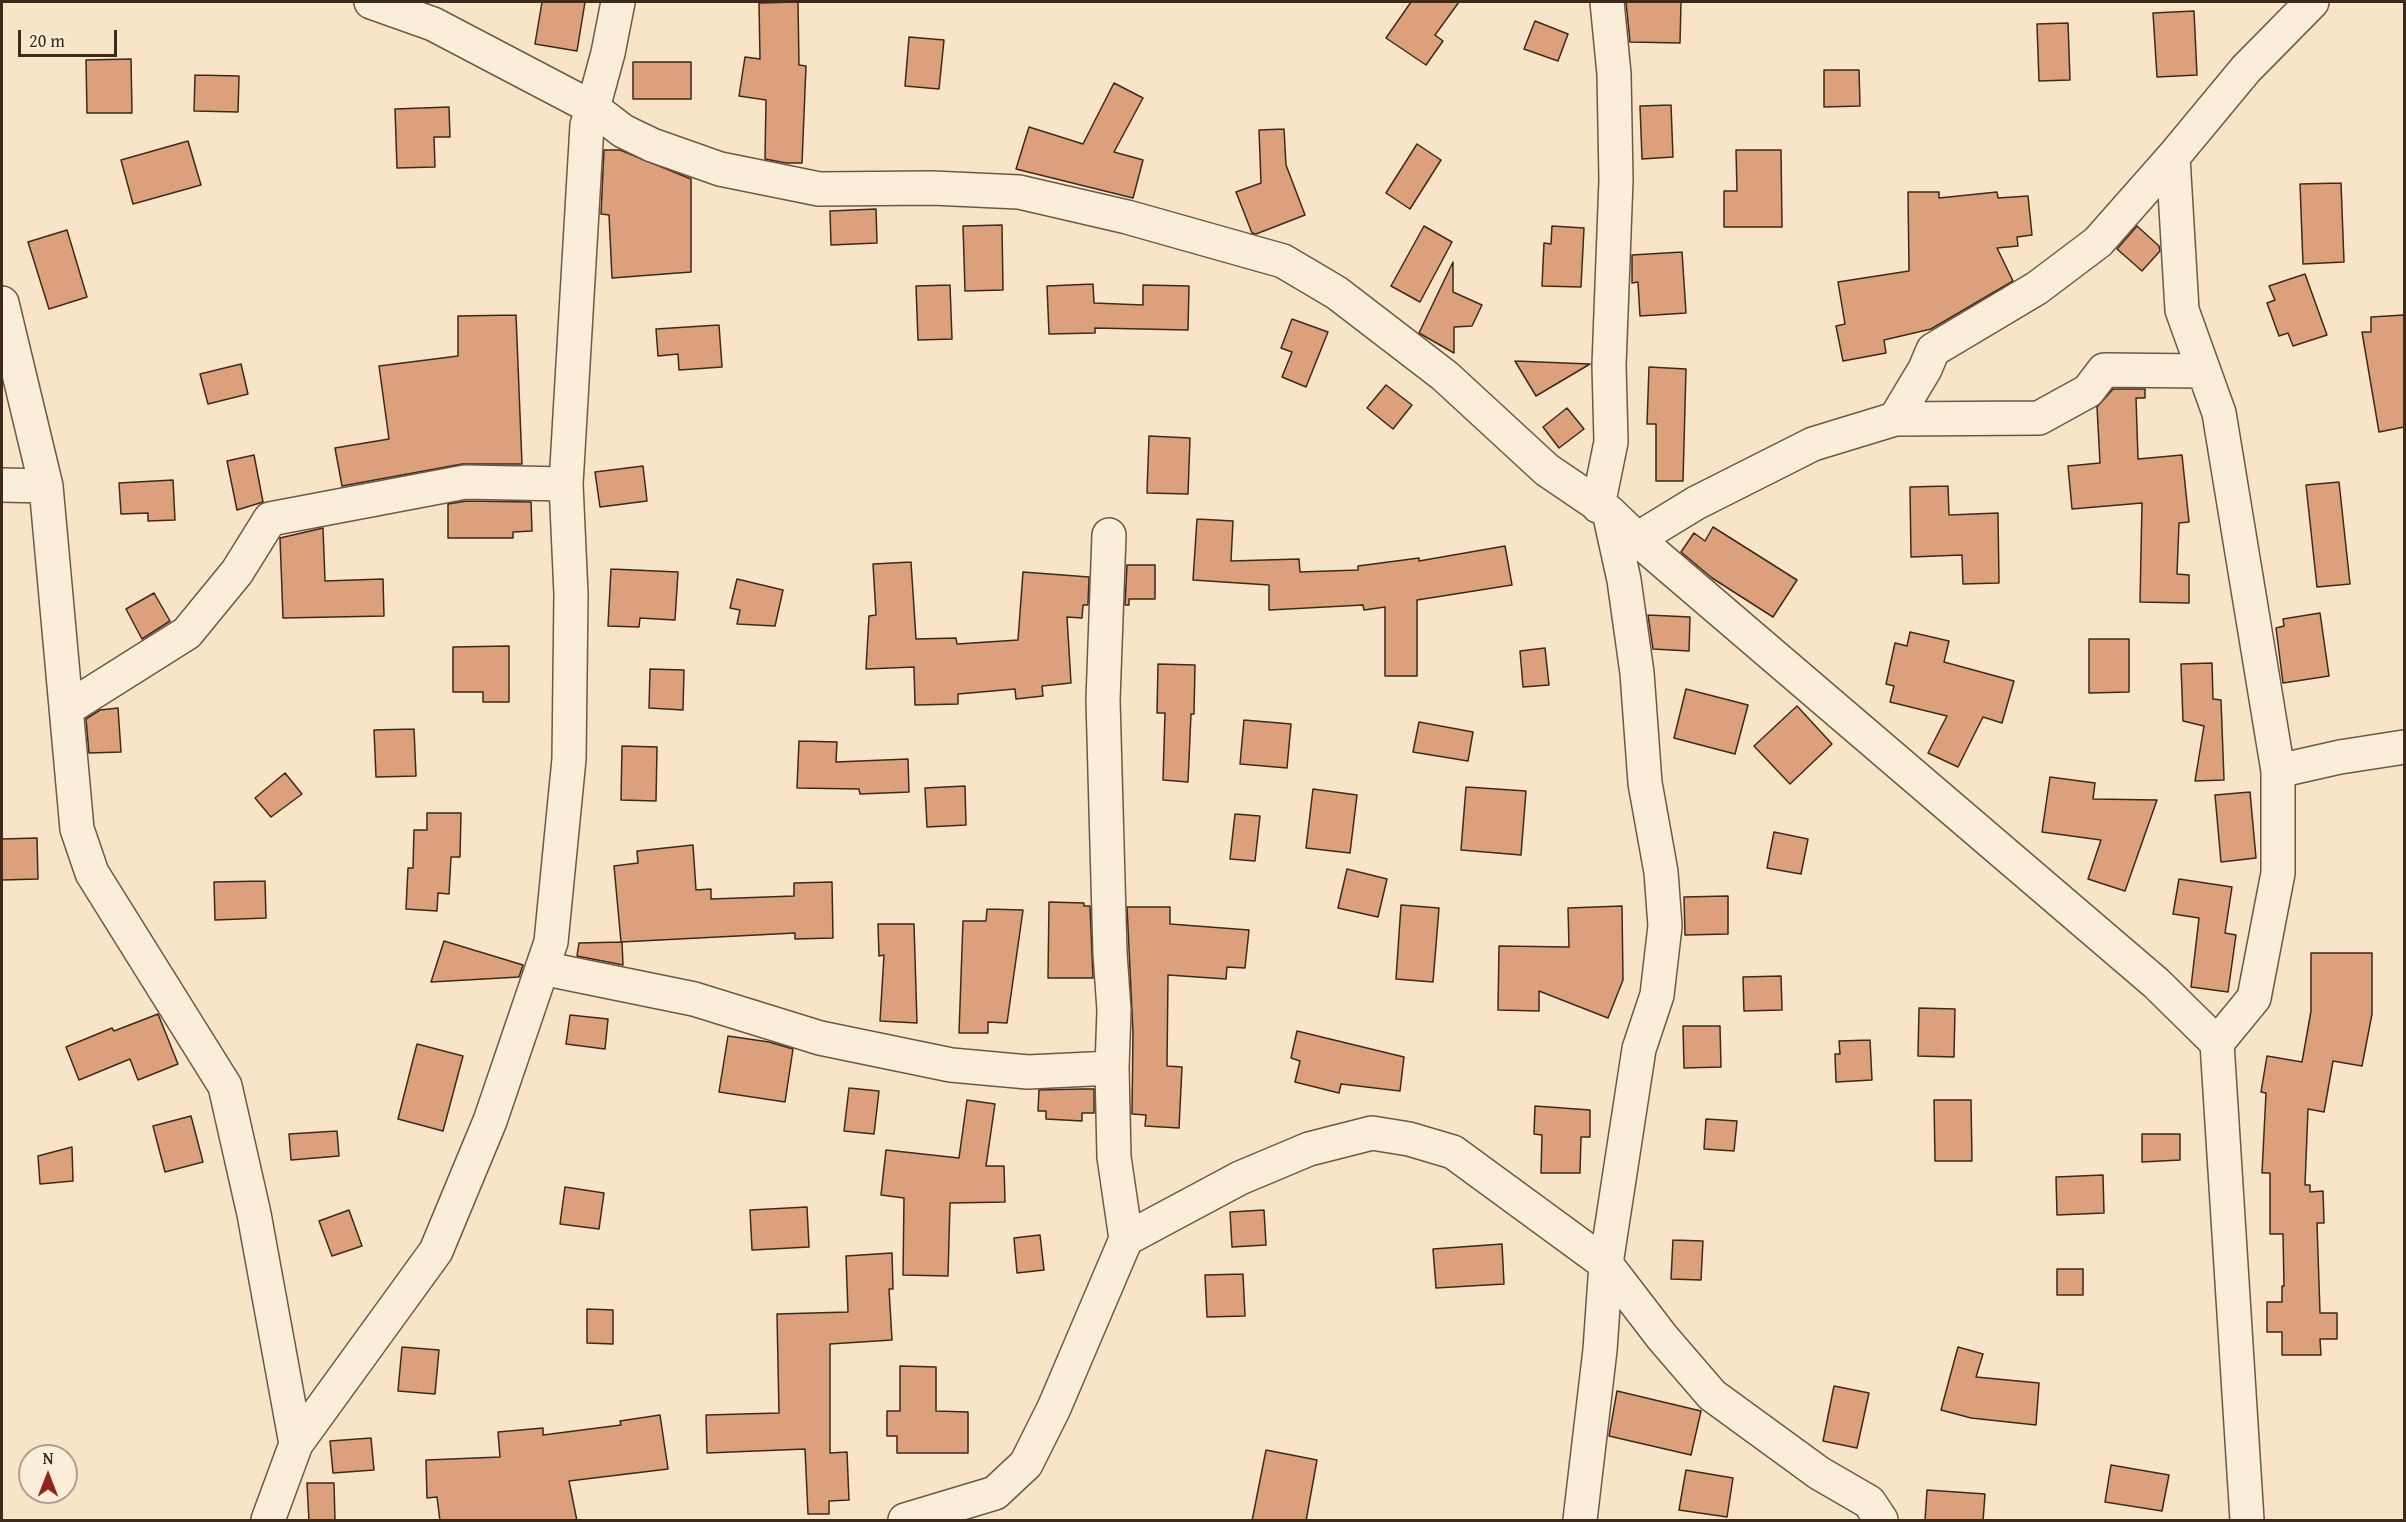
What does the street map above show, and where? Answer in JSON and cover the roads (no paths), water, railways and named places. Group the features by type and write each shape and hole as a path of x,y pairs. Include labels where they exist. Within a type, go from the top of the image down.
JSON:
{"street":[{"path":"371,2 434,24 593,108 623,131 652,146 720,169 819,189 932,188 1019,192 1127,217 1283,261 1337,293 1445,376 1547,470 1604,509 2156,983 2217,1043 2247,1521"},
{"path":"268,1521 296,1444 436,1251 490,1121 551,942 569,759 571,594 566,484 587,125 608,53 618,2"},
{"path":"1580,1521 1600,1350 1606,1264 1639,1049 1657,995 1665,926 1661,872 1645,783 1634,650 1624,580 1604,509 1611,442 1610,365 1616,180 1614,74 1607,2"},
{"path":"1895,419 1925,369 1933,350 2037,288 2098,242 2173,158 2246,69 2312,2"},
{"path":"2173,158 2182,310 2219,413 2278,771 2278,873 2254,998 2217,1043"},
{"path":"2,303 46,486 68,708 77,829 92,873 225,1086 254,1214 296,1444"},
{"path":"1637,539 1696,503 1813,444 1895,419 2039,418 2088,391 2104,370 2204,371"},
{"path":"68,708 187,633 237,572 270,519 465,482 566,484"},
{"path":"2,485 46,486"},
{"path":"905,1521 995,1493 1026,1464 1081,1346 1125,1239 1114,1157 1112,1068 1114,1010 1110,953 1103,700 1109,535"},
{"path":"2278,771 2340,757 2404,747"},
{"path":"542,968 694,999 820,1038 951,1065 1028,1072 1112,1068"},
{"path":"1125,1239 1240,1178 1309,1149 1372,1133 1409,1139 1453,1152 1606,1264 1662,1337 1712,1395 1819,1473 1869,1502 1881,1521"}]}
